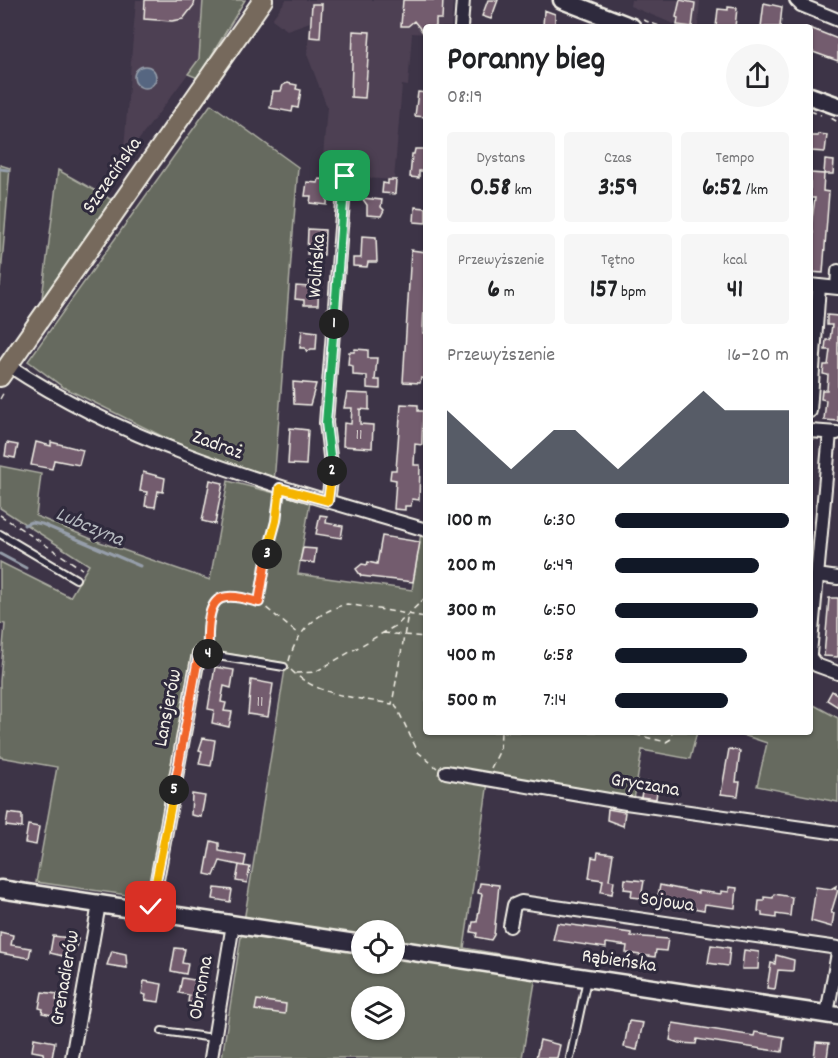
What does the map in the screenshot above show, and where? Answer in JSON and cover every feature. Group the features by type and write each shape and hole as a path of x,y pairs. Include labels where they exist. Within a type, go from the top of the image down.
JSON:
{"main road":[{"name":"Szczecińska","path":"4,371 263,0"}],"street":[{"path":"461,24 463,0"},
{"path":"562,0 624,24"},
{"path":"796,0 801,5 838,20"},
{"path":"813,97 838,106"},
{"name":"Wolińska","path":"328,501 332,473 326,423 345,176"},
{"path":"813,336 815,286 837,288 838,271"},
{"name":"Zadraż","path":"4,371 126,430 209,464 280,488 423,529"},
{"path":"813,431 834,433 813,621"},
{"path":"817,575 838,578"},
{"name":"Lansjerów","path":"151,912 204,654"},
{"path":"813,662 838,672"},
{"name":"Gryczana","path":"446,772 626,803 838,833"},
{"path":"0,889 351,942"},
{"name":"Sojowa","path":"510,926 514,905 520,902 838,948"},
{"name":"Grenadierów","path":"72,1058 99,904"},
{"name":"Obronna","path":"211,1058 233,924"},
{"name":"Rąbieńska","path":"405,951 832,1015"},
{"path":"832,1015 838,953"}],"lane":[{"path":"0,534 76,579"},
{"path":"204,654 286,668"},
{"path":"570,1058 587,979"},
{"path":"162,1031 214,1038"}],"path":[{"path":"813,112 838,122"},
{"path":"259,602 280,488"},
{"path":"0,515 82,569"},
{"path":"204,654 207,630 215,603 220,598 235,597 259,602 299,635"},
{"path":"295,673 315,672 382,633 423,600"},
{"path":"394,703 330,692 314,686 286,668 292,647 299,635 324,612 347,604 423,616"},
{"path":"408,614 394,703 418,752 432,766 446,772"},
{"path":"382,633 423,637"},
{"path":"478,777 490,769 496,761 500,735"},
{"path":"637,735 666,742 671,739 672,735"}],"shaded area":[{"path":"136,0 203,0 199,59 123,161"},
{"path":"286,0 453,0 451,24 423,24 423,34 412,33 408,86 402,85 394,180 352,177 351,172 322,170 327,107 307,54 310,22 287,30 272,19"},
{"path":"631,0 700,0 698,24 674,24 630,6"}],"green space":[{"path":"203,0 245,0 198,78 188,74 199,59"},
{"path":"211,104 298,167 274,483 220,465 63,387 28,361"},
{"path":"0,165 10,168 0,287"},
{"path":"58,170 112,200 112,206 46,300 42,298"},
{"path":"0,466 41,474 36,516 94,540 210,580 228,481 310,502 298,574 412,590 421,533 423,534 423,735 696,735 690,759 642,750 634,800 442,766 438,774 488,782 464,948 539,961 538,967 405,947 405,920 351,920 351,938 244,921 286,663 193,648 171,786 148,898 36,882 57,767 0,757 0,681 5,624 0,623 0,562 70,597 89,565 0,508"},
{"path":"813,705 838,718 838,802 757,786 767,743 743,735 813,735"},
{"path":"242,930 351,946 351,974 405,974 405,956 536,976 522,1058 222,1058"}],"water":[{"path":"145,66 153,69 156,77 153,85 145,88 137,85 134,77 137,69"}],"building":[{"path":"145,0 195,0 194,5 183,19 172,21 144,19"},
{"path":"403,0 443,0 442,19 436,19 436,24 423,24 423,32 414,21 408,26 401,26"},
{"path":"488,0 498,0 491,19 482,16"},
{"path":"680,0 695,3 692,24 677,24 678,18 676,17"},
{"path":"764,3 782,7 780,24 761,24"},
{"path":"312,4 322,4 320,38 310,37"},
{"path":"728,7 737,8 735,24 716,24 718,9 728,10"},
{"path":"544,10 555,14 555,24 543,24"},
{"path":"813,29 838,39 838,61 813,52"},
{"path":"353,31 370,32 365,98 351,97"},
{"path":"287,83 297,85 296,89 301,90 298,108 293,107 292,112 270,108 273,91 281,91 283,85"},
{"path":"418,92 423,93 423,117 415,116"},
{"path":"818,134 827,135 825,152 813,151 813,136 818,136"},
{"path":"415,149 423,149 423,171 419,171 419,178 410,177 412,154"},
{"path":"825,160 834,161 833,174 824,174"},
{"path":"813,173 824,174 823,191 829,192 823,273 813,272 815,198 813,198"},
{"path":"319,179 328,180 327,205 310,203 311,196 305,196 307,182 318,183"},
{"path":"388,180 396,180 395,194 382,193 383,183 388,184"},
{"path":"362,198 382,200 381,207 384,210 381,216 367,215 367,205"},
{"path":"415,207 423,208 423,223 414,222"},
{"path":"308,229 325,230 324,255 307,254"},
{"path":"362,236 376,237 377,262 368,262 367,267 353,266 353,258 361,258"},
{"path":"411,250 423,252 423,378 421,378 420,383 403,382"},
{"path":"310,278 319,278 318,305 304,305 304,300 295,299 296,286 309,287"},
{"path":"827,315 838,316 838,421 824,420 826,400 821,399 822,390 827,390 828,375 823,374 824,365 828,365 830,350 825,350 826,340 830,340 832,325 827,325"},
{"path":"302,330 317,332 316,349 307,352 305,348 300,348"},
{"path":"355,349 368,350 368,358 377,358 375,380 380,380 380,389 367,388 367,376 353,375 353,366 348,365 349,352 354,352"},
{"path":"293,382 316,384 310,405 294,404"},
{"path":"347,393 369,394 369,410 360,409 360,424 373,425 372,448 343,446 344,423 351,424 352,408 344,408"},
{"path":"401,404 418,405 418,411 423,411 422,445 415,444 414,465 420,465 419,500 412,499 411,506 405,506 405,510 394,509 396,480 390,479 391,470 396,470"},
{"path":"290,428 308,430 306,465 288,464"},
{"path":"36,442 51,446 51,442 83,450 79,465 54,460 52,469 31,465"},
{"path":"7,443 18,445 15,458 5,456"},
{"path":"143,472 165,478 163,492 158,491 155,507 145,506 147,492 140,491"},
{"path":"210,480 223,483 215,524 202,521"},
{"path":"320,515 327,516 326,523 343,526 341,538 316,534"},
{"path":"382,536 420,542 413,582 361,576 356,569 362,564 367,565 368,562 377,564"},
{"path":"303,548 316,549 314,563 300,561"},
{"path":"829,598 838,598 838,657 824,656"},
{"path":"215,667 234,670 231,688 224,686 221,702 226,703 224,711 232,712 229,727 212,723 214,710 208,709"},
{"path":"251,680 273,684 268,717 248,714"},
{"path":"832,691 838,695 838,707 827,700"},
{"path":"203,738 215,740 211,766 199,764 202,751 199,750"},
{"path":"729,749 740,751 736,782 740,782 738,796 721,794"},
{"path":"648,782 658,784 656,799 641,797 643,786 647,787"},
{"path":"192,794 205,796 201,817 191,815"},
{"path":"608,809 625,812 623,826 607,820"},
{"path":"8,813 22,815 22,828 6,826"},
{"path":"28,825 39,827 36,845 25,843"},
{"path":"211,841 219,843 219,851 246,856 244,866 220,861 214,876 205,874"},
{"path":"598,852 613,854 609,880 614,881 612,894 601,892 603,880 589,878 592,857 597,858"},
{"path":"239,865 250,867 247,883 236,881"},
{"path":"625,879 644,881 641,898 631,897 632,890 624,889"},
{"path":"480,883 499,885 494,935 491,940 476,937 477,933 471,932 473,922 477,922 482,894 478,893"},
{"path":"660,885 698,893 698,891 721,894 721,891 729,892 729,887 737,888 735,908 705,904 704,910 657,901"},
{"path":"836,886 835,889 838,890 831,913 834,913 832,927 811,921 816,887 831,889"},
{"path":"215,888 232,890 230,902 213,899"},
{"path":"774,894 792,897 790,916 776,914 776,918 762,916 762,912 758,911 759,901 764,901 764,897 773,898"},
{"path":"557,923 631,933 631,936 668,939 666,951 656,950 655,957 626,953 627,946 606,943 606,948 553,940"},
{"path":"0,932 13,935 11,945 31,948 29,958 0,953"},
{"path":"53,936 78,939 75,952 68,951 67,957 50,953"},
{"path":"711,945 730,948 728,966 708,963"},
{"path":"175,948 185,949 182,963 188,964 186,974 171,971"},
{"path":"744,950 759,952 758,969 742,969"},
{"path":"112,951 126,954 127,968 107,965"},
{"path":"776,955 794,960 793,971 778,970 775,989 767,988 771,963 775,964"},
{"path":"182,978 207,982 201,1005 188,1002 189,995 179,993"},
{"path":"144,981 162,984 159,1002 145,1000 146,995 142,994"},
{"path":"42,992 57,994 56,1000 59,1000 57,1016 42,1013 43,1009 39,1008"},
{"path":"257,1000 286,1004 285,1014 255,1010"},
{"path":"629,1021 643,1023 637,1050 624,1047"},
{"path":"673,1023 754,1036 755,1032 784,1037 782,1052 697,1039 696,1044 679,1043 670,1040"},
{"path":"34,1038 55,1042 52,1058 44,1058 43,1053 32,1051"},
{"path":"540,1040 560,1045 557,1058 536,1058"},
{"path":"816,1042 829,1043 827,1058 814,1058"}],"waterway":[{"path":"0,169 8,170"},
{"name":"Lubczyna","path":"24,525 31,522 42,524 140,566"},
{"path":"0,554 26,568"}],"route":[{"path":"151,907 199,653 208,654 207,630 210,614 220,598 235,597 259,602 263,569 276,521 280,488 328,501 332,473 326,423 345,176"}]}
